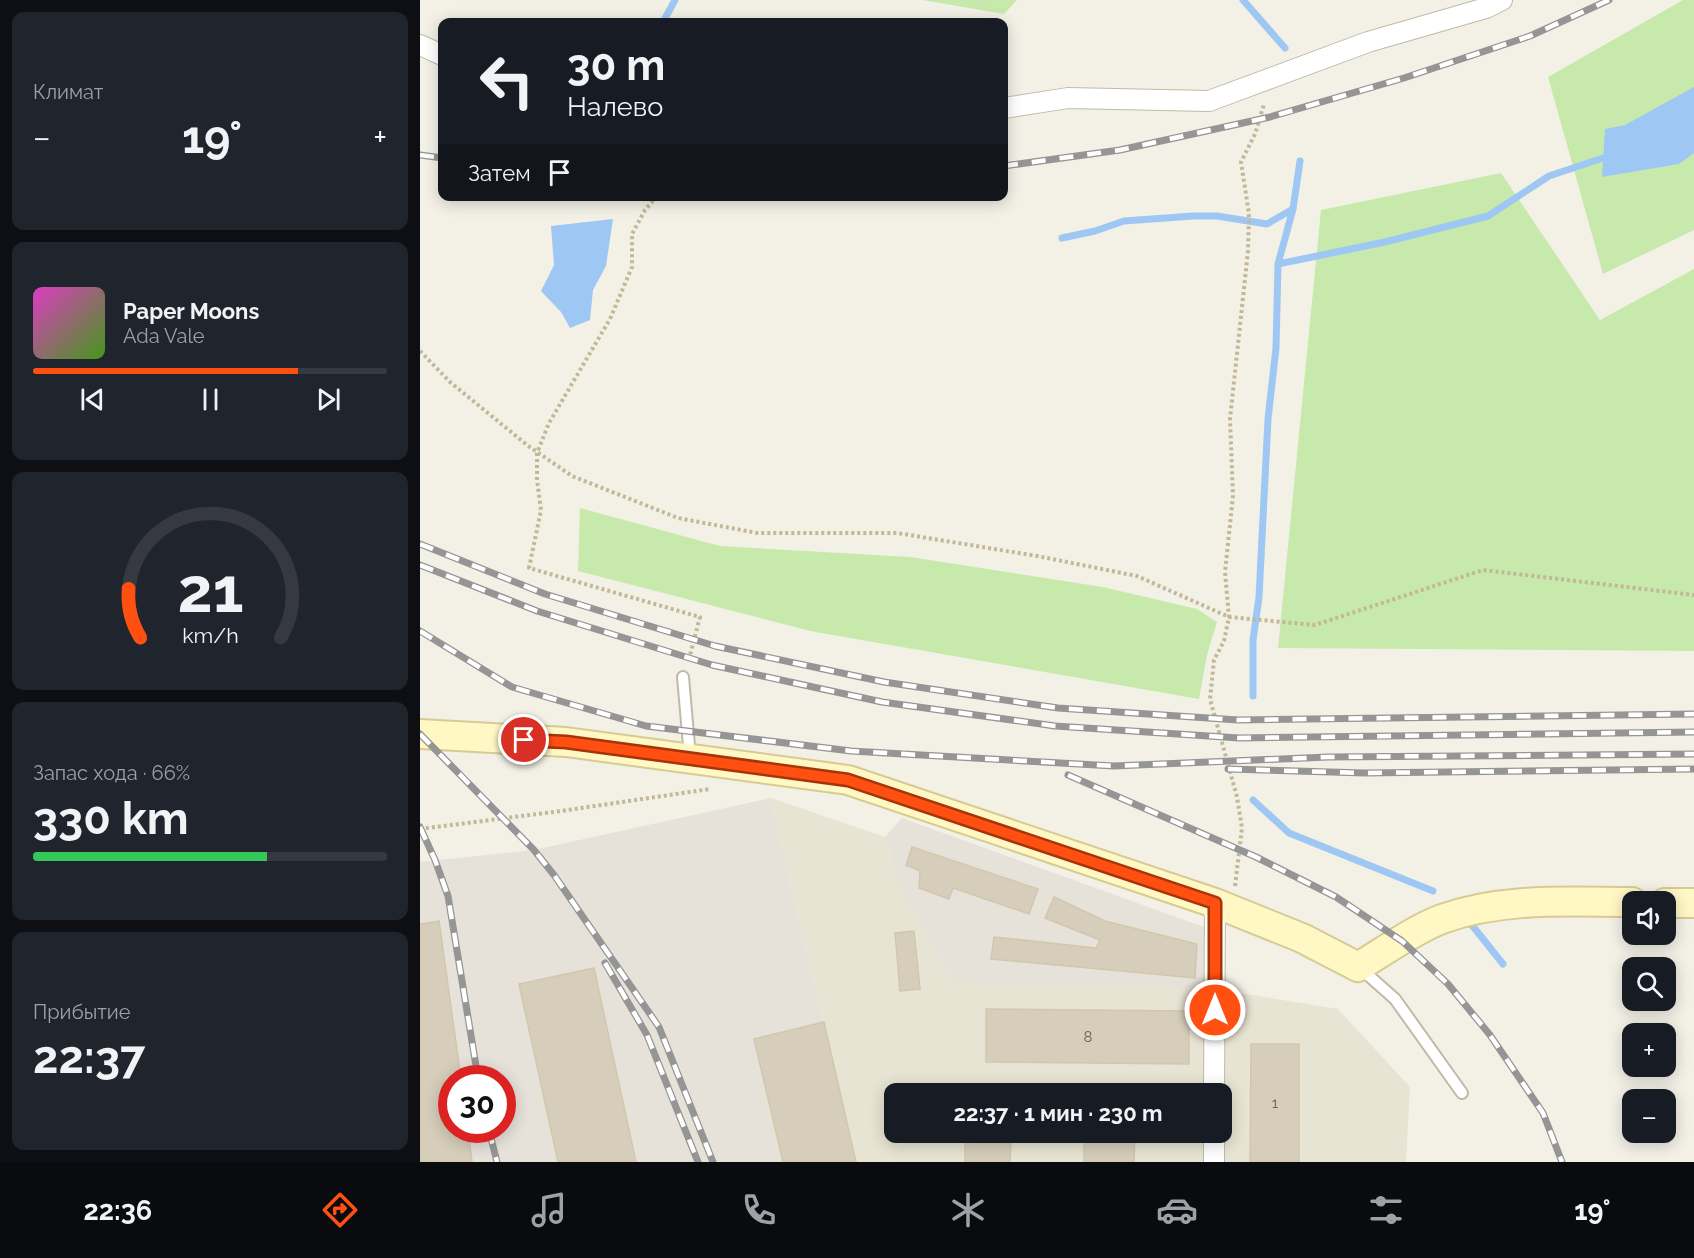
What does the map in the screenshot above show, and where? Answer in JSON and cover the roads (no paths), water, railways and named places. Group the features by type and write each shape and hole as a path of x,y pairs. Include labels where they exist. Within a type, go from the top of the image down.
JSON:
{"street":[{"path":"1008,107 1068,98 1209,101 1368,42 1486,8 1503,0"},
{"path":"420,45 438,53"},
{"path":"420,734 566,742 848,780 1224,907 1302,938 1358,967 1439,920 1475,909 1530,901 1622,902"},
{"path":"1676,903 1694,903"},
{"path":"1215,1083 1224,907"},
{"path":"1214,1143 1214,1162"}],"lane":[{"path":"684,677 690,759"},
{"path":"1358,967 1395,999 1462,1093"}],"water":[{"path":"1694,87 1694,153 1679,164 1602,177 1605,129 1625,125"},
{"path":"613,219 606,266 593,290 590,320 570,328 561,312 541,291 554,265 551,226"}],"waterway":[{"path":"665,18 675,0"},
{"path":"1243,0 1285,48"},
{"path":"1278,264 1385,242 1488,216 1549,176 1603,158"},
{"path":"1253,696 1253,640 1259,597 1268,419 1276,348 1278,264 1293,209 1300,161"},
{"path":"1062,238 1095,231 1124,221 1193,216 1217,216 1267,224 1293,209"},
{"path":"1253,800 1289,833 1433,891"},
{"path":"1471,924 1503,964"}],"railway":[{"path":"1008,165 1120,150 1270,117 1404,78 1530,36 1609,0"},
{"path":"420,155 438,157"},
{"path":"420,544 545,594 715,646 884,682 1058,708 1238,720 1694,714"},
{"path":"420,565 537,611 712,665 882,702 1055,726 1239,738 1694,732"},
{"path":"420,631 512,687 646,726 851,751 1114,766 1328,757 1694,754"},
{"path":"420,734 534,850 554,875 659,1027 713,1162"},
{"path":"1228,769 1365,773 1694,769"},
{"path":"1068,775 1256,857 1336,897 1402,941 1448,984 1490,1035 1543,1113 1562,1162"},
{"path":"420,827 448,896 476,1065"},
{"path":"605,963 647,1035 698,1162"},
{"path":"492,1143 497,1162"}]}
